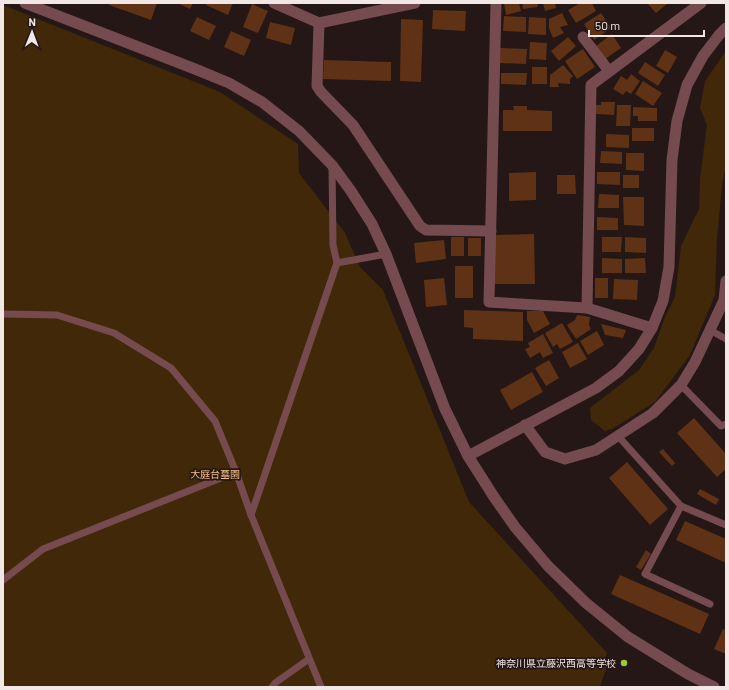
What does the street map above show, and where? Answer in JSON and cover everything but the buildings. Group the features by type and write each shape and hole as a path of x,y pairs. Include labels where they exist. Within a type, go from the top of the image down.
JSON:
{"street":[{"path":"25,3 229,83 262,102 299,131 332,165 372,224 386,254 445,409 468,456 515,527 548,566 586,603 628,637 688,674 714,687"},
{"path":"274,3 319,23 413,3"},
{"path":"496,3 489,302 587,308 652,328"},
{"path":"587,308 591,84 701,3"},
{"path":"319,23 317,86 353,125 420,226 426,230 491,231"},
{"path":"468,456 596,388 619,371 639,349 652,328 663,301 669,267 672,160 677,121 687,86 703,56 726,28"},
{"path":"583,37 609,71"},
{"path":"525,425 545,452 565,458 596,450 653,414 681,385 695,362 724,300 726,281"}],"lane":[{"path":"251,515 337,263 333,245 332,165"},
{"path":"337,263 386,254"},
{"path":"3,314 57,315 114,333 171,368 214,421 236,472 251,515 321,687"},
{"path":"710,330 726,340"},
{"path":"681,385 721,426 726,424"},
{"path":"618,436 681,506 726,525"},
{"path":"3,580 43,549 236,472"},
{"path":"681,506 646,574 710,604"},
{"path":"272,687 309,659"}],"green space":[{"name":"大庭台墓園","path":"3,5 220,92 298,144 299,173 345,233 360,267 383,290 469,502 607,653 604,663 607,666 600,687 3,687"},
{"path":"726,51 726,165 722,185 717,238 715,295 690,355 655,402 612,429 605,431 591,420 590,408 639,370 654,348 665,317 675,297 681,246 699,209 700,178 707,125 700,108 705,81"}],"place":[{"name":"神奈川県立藤沢西高等学校","path":"624,663"}]}
